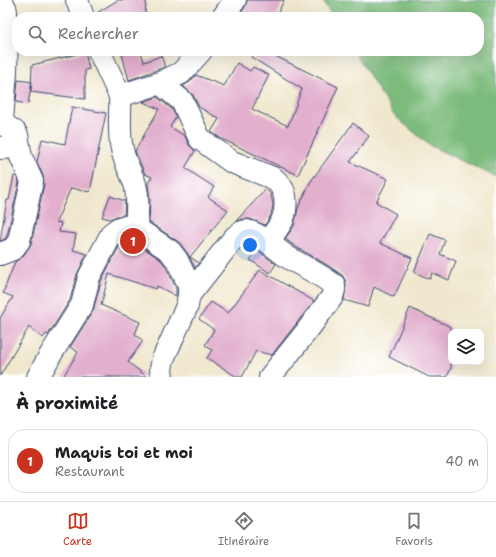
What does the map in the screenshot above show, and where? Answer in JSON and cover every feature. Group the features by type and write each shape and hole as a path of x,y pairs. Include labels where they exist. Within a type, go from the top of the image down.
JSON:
{"street":[{"path":"77,0 81,12"},
{"path":"227,12 235,0"},
{"path":"0,3 6,12 7,30 2,120 3,124 17,135 10,148 21,157 32,181 19,242 13,249 0,254"},
{"path":"101,56 120,96 120,136 125,160 135,184 138,211 136,228"},
{"path":"120,96 160,83 181,73 196,56"},
{"path":"160,83 182,102 200,139 232,162 273,178 284,190 285,210 282,220 268,242"},
{"path":"38,377 82,305 89,277 112,233 119,228 125,227 136,228 170,251 177,260 189,285 190,295 187,306 163,359 161,369 162,377"},
{"path":"190,295 234,238 240,233 246,231 252,232 288,257 334,285 332,297 270,377"}],"green space":[{"path":"322,0 496,0 496,177 429,145 394,115 357,56 484,56 484,12 330,12"}],"building":[{"path":"118,0 146,0 145,12 98,12"},
{"path":"247,0 284,0 278,12 242,12"},
{"path":"69,56 86,56 89,69 85,70 85,99 31,92 32,65"},
{"path":"122,56 142,56 144,62 161,56 165,67 129,80"},
{"path":"275,56 338,87 298,175 222,139 211,132 219,119 199,107 193,95 183,86 190,82 196,75 224,86 237,63 250,71 253,67 269,75 252,109 288,126 302,89 251,57"},
{"path":"18,80 32,82 28,104 16,102"},
{"path":"157,97 172,109 176,117 170,127 185,136 189,145 195,151 185,168 214,187 208,197 228,210 190,257 199,263 195,268 188,254 180,243 149,222 150,200 148,183 152,177 145,174 135,151 159,109 143,102"},
{"path":"72,107 106,113 90,192 71,188 56,222 61,223 59,232 76,234 73,250 87,254 77,274 70,300 48,335 46,334 43,338 29,327 0,376 0,318 13,297 3,293 15,262 23,256 31,244 44,184 43,176 37,162 42,139 65,144"},
{"path":"353,123 369,136 350,162 388,179 376,202 396,214 380,243 412,258 394,297 374,287 368,307 344,300 346,285 342,275 285,239 294,226 298,208 311,181"},
{"path":"14,176 16,176 19,182 7,236 5,239 0,241 7,200 9,200"},
{"path":"266,189 271,195 273,205 271,215 265,225 250,219 236,221"},
{"path":"110,196 125,201 124,215 110,219 102,217"},
{"path":"430,234 445,240 440,254 456,261 449,280 432,273 430,279 414,272"},
{"path":"132,240 161,260 176,288 176,296 157,286 156,289 109,274 101,305 140,322 135,334 143,341 128,362 147,377 63,377 78,352 70,347 93,311 101,281 122,241"},
{"path":"257,250 276,264 270,273 250,260"},
{"path":"260,270 314,301 272,355 256,351 242,377 237,377 207,358 212,350 205,345 214,330 199,319 211,302 228,313"},
{"path":"410,308 451,327 451,329 448,329 448,365 451,365 451,368 447,377 429,377 389,357"}],"place":[{"name":"Maquis toi et moi","path":"133,241"}]}
